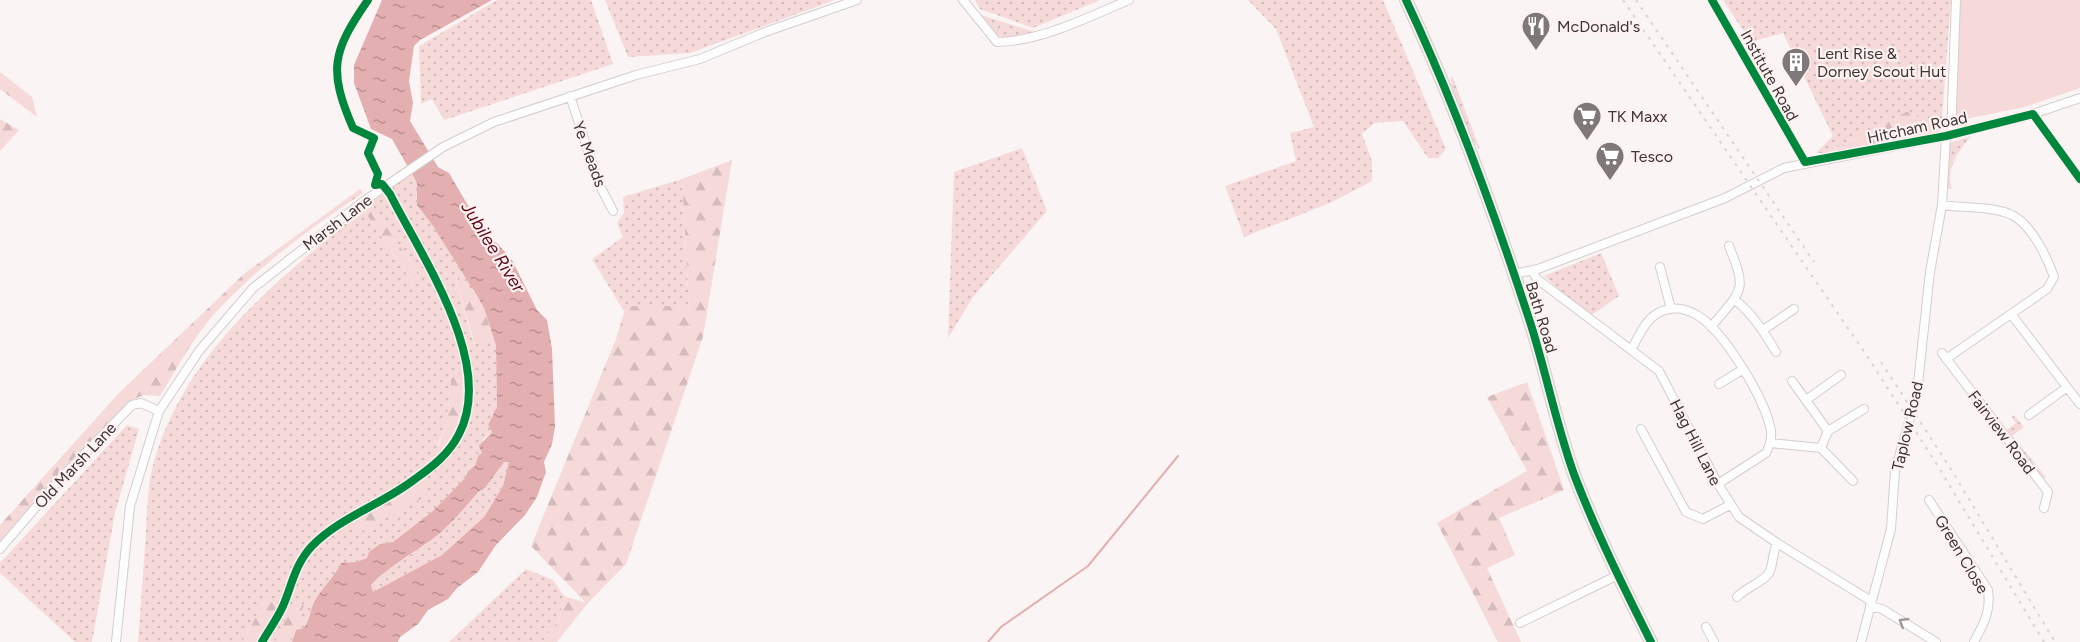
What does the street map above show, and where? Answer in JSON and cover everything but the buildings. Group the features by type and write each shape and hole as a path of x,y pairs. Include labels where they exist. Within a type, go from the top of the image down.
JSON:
{"main road":[{"name":"Bath Road","path":"1406,0 1461,125 1514,274 1575,476 1618,575 1651,642"}],"street":[{"name":"Marsh Lane","path":"116,642 130,506 159,411 199,351 240,300 284,262 396,178 443,147 494,123 636,75 700,59 765,32 856,0"},
{"path":"963,0 997,42 1040,34 1129,0"},
{"name":"Institute Road","path":"1712,0 1805,162"},
{"name":"Taplow Road","path":"1861,642 1891,529 1895,471 1917,393 1930,272 1941,206 1949,135 1956,0"},
{"name":"Ye Meads","path":"570,96 599,184 612,211"},
{"name":"Hitcham Road","path":"1514,274 1532,271 1725,198 1775,172 1805,162 1949,135 2033,114 2080,98"},
{"path":"2033,114 2080,179"},
{"name":"Fairview Road","path":"1941,206 1995,211 2012,215 2024,224 2054,277 2047,289 1944,356 2048,492 2044,508"},
{"path":"1711,327 1739,292 1741,276 1729,246"},
{"path":"1660,267 1671,309"},
{"name":"Hag Hill Lane","path":"1532,271 1537,279 1659,371 1718,484 1739,517 1870,603 1936,642"},
{"path":"1734,299 1745,308 1763,330 1776,352"},
{"path":"1631,350 1656,314 1671,309 1686,309 1711,327 1742,370 1768,420 1771,443 1766,453 1757,461 1718,484"},
{"path":"1763,330 1794,309"},
{"path":"2011,314 2080,404"},
{"path":"1719,384 1742,370"},
{"path":"1806,400 1841,375"},
{"path":"1792,381 1828,431"},
{"path":"2029,415 2066,388"},
{"name":"Old Marsh Lane","path":"0,549 60,479 132,405 141,403 159,411"},
{"path":"1821,448 1828,431 1864,409"},
{"path":"1641,429 1686,512 1703,519 1730,505"},
{"path":"1771,443 1821,448 1853,481"},
{"name":"Green Close","path":"1929,500 1988,590 1990,607 1988,617 1974,642"},
{"path":"1737,597 1746,587 1758,584 1770,571 1777,543"},
{"path":"1520,623 1618,575"},
{"path":"1707,627 1714,642"}],"green space":[{"path":"497,0 591,0 613,64 444,120 432,99 421,104 419,46"},
{"path":"605,0 835,0 690,53 628,57"},
{"path":"975,0 1100,0 1033,28 980,9"},
{"path":"1248,0 1383,0 1446,149 1438,158 1428,158 1403,121 1374,123 1362,134 1372,161 1372,181 1332,202 1244,237 1225,186 1296,161 1290,133 1314,127 1276,29"},
{"path":"1723,0 1951,0 1941,132 1908,111 1827,153 1816,153 1833,136 1783,33 1751,42"},
{"path":"1961,0 2080,0 2080,88 2025,107 1956,121 1954,85"},
{"path":"978,14 1035,32 1015,37 1002,36 996,34"},
{"path":"0,72 32,97 37,117 0,89"},
{"path":"1452,75 1480,150 1455,103 1451,83"},
{"path":"1908,111 1941,132 1827,153"},
{"path":"0,119 19,130 0,151"},
{"path":"1971,136 1954,160 1950,174 1952,189 1946,188 1950,143"},
{"path":"1022,148 1047,211 973,297 948,338 954,172"},
{"path":"732,160 703,337 626,564 587,604 557,642 542,642 559,620 564,596 586,603 531,546 616,339 626,306 689,306 682,179"},
{"path":"411,174 417,183 417,205 464,275 456,283 474,344 493,338 496,346 497,407 488,425 492,432 483,439 482,453 465,478 433,511 393,542 380,544 367,558 356,562 341,563 315,601 304,628 296,630 292,642 258,642 279,607 266,599 242,642 138,642 148,497 154,461 169,421 189,384 213,351 268,291 363,209 413,283 417,278 417,271 370,203","holes":["452,371 463,377 461,405 455,431 446,447 437,445 446,427"]},
{"path":"682,179 689,307 627,306 625,313 592,259 623,237 617,223 624,213 623,197"},
{"path":"360,189 363,193 286,248 232,295 200,332 160,396 144,395 129,401 0,548 0,525 119,393 245,273"},
{"path":"370,203 417,271 417,278 413,283 363,209"},
{"path":"1601,253 1619,296 1590,316 1544,276"},
{"path":"464,275 484,308 493,338 475,344 456,283"},
{"path":"452,371 463,377 462,396 458,422 446,447 438,445 446,427"},
{"path":"1527,382 1564,490 1499,518 1515,555 1487,568 1521,642 1498,642 1437,523 1527,471 1487,397"},
{"path":"2014,415 2024,427 2012,436 2046,477 2041,479 2004,432 2016,423 2012,417"},
{"path":"127,425 139,429 115,513 92,642 75,642 0,573 0,563"},
{"path":"504,462 510,462 503,486 484,517 442,555 373,592 371,585 377,579 434,538 458,516 479,490 485,488"},
{"path":"424,481 429,495 360,532 353,522"},
{"path":"526,569 553,580 564,596 559,620 542,642 449,642"},
{"path":"266,599 279,607 258,642 242,642"},
{"path":"296,601 304,605 290,642 273,642"}],"water":[{"name":"Jubilee River","path":"382,0 492,0 420,40 414,46 409,81 413,103 410,121 438,167 449,173 487,238 497,243 512,260 537,310 547,320 552,349 555,427 552,444 544,462 546,472 537,497 525,515 496,545 478,572 457,588 448,599 428,610 418,624 400,637 398,642 292,642 296,630 304,628 315,601 341,563 356,562 367,558 369,552 380,544 393,542 433,511 465,478 482,453 479,446 492,432 488,425 497,407 496,346 484,308 433,226 417,205 417,183 392,139 371,129 354,83 354,65","holes":["504,462 509,462 503,486 484,517 442,555 373,592 371,585 377,579 440,533 479,491 485,488"]}],"waterway":[{"path":"988,642 1001,627 1088,566 1178,456"}],"railway":[{"path":"1623,0 1867,356 1936,463 2044,642"},
{"path":"1636,0 1814,262"},
{"path":"1881,362 1949,466 2055,642"}],"cycle path":[{"path":"262,642 283,606 298,567 312,546 335,527 403,488 440,460 459,434 468,406 468,375 462,343 450,311 390,194 382,184 375,185 378,174 368,153 374,138 353,128 340,91 337,76 341,48 368,0"},
{"path":"1406,0 1442,80 1489,201 1531,325 1563,440 1583,498 1651,642"},
{"path":"1712,0 1805,162 1946,136 2033,114 2080,179"}],"place":[{"name":"McDonald's","path":"1536,52"},
{"name":"Lent Rise & Dorney Scout Hut","path":"1796,88"},
{"name":"TK Maxx","path":"1587,142"},
{"name":"Tesco","path":"1610,182"}]}
